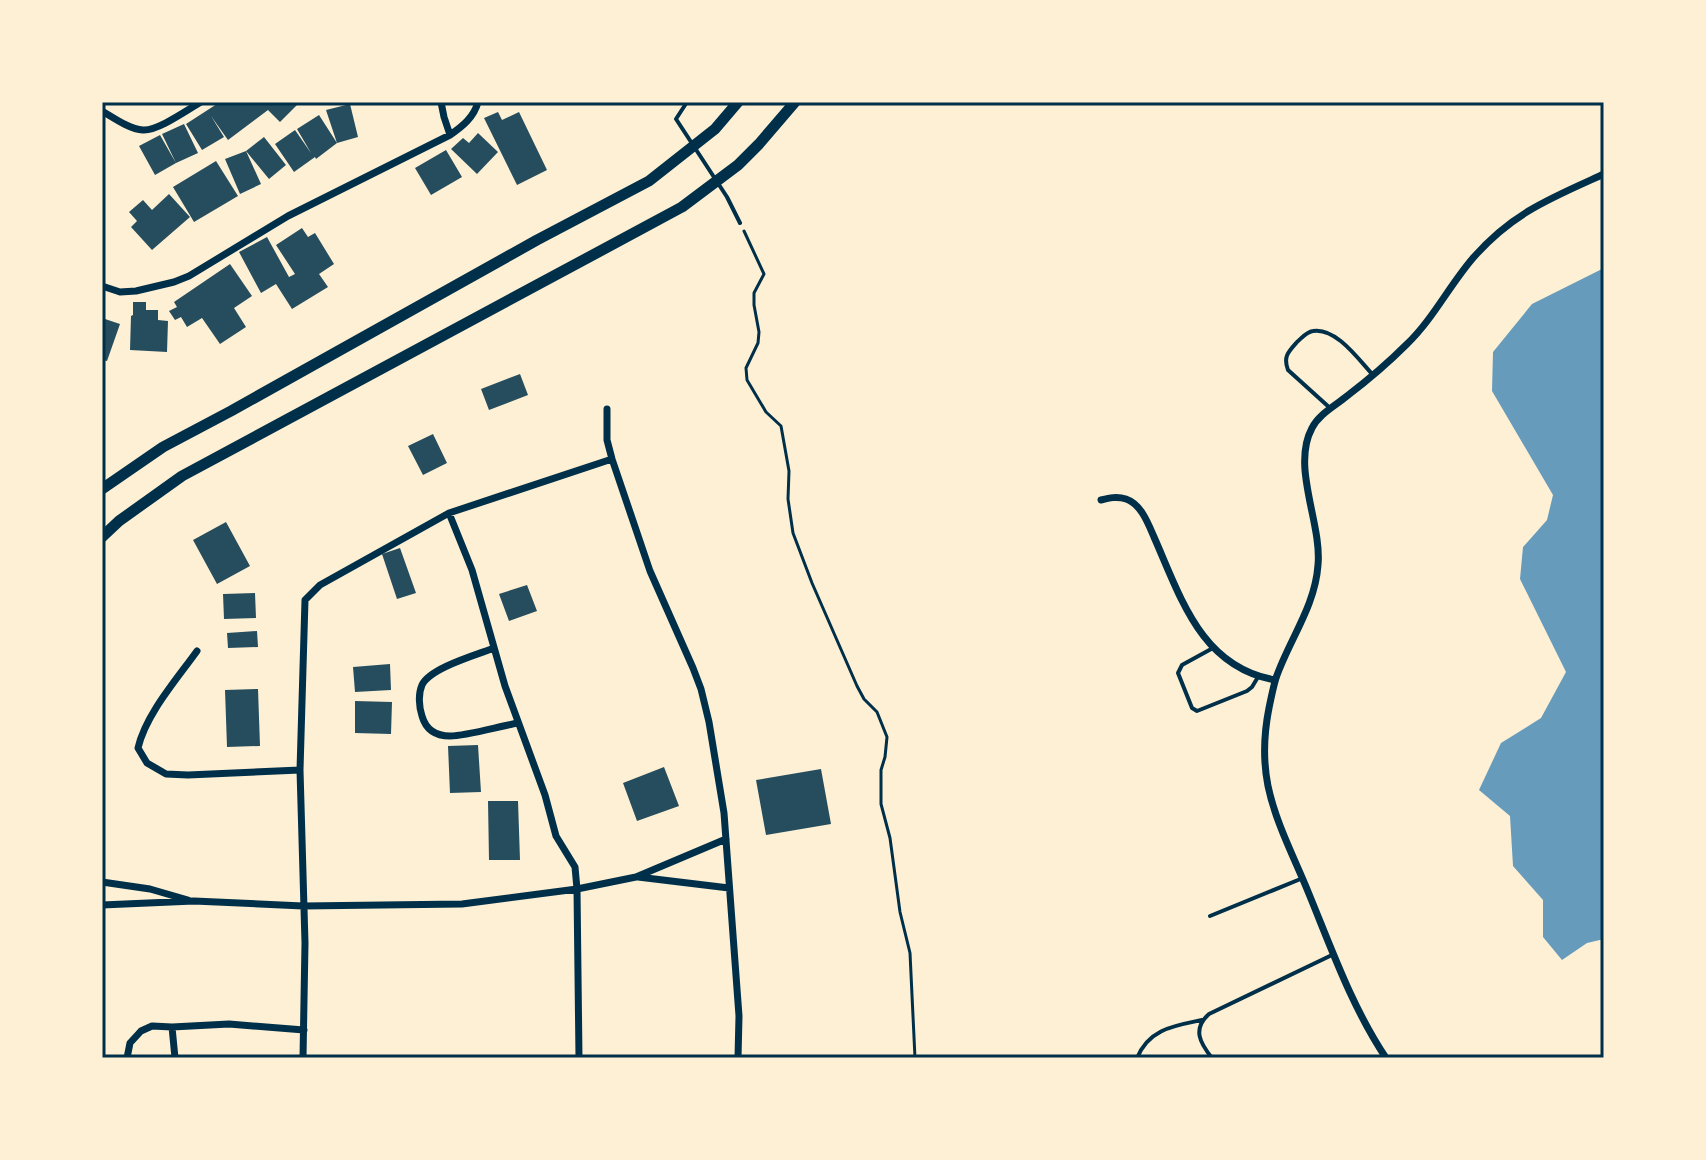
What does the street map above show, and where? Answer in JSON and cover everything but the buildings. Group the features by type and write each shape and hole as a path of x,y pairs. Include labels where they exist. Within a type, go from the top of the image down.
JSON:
{"main road":[{"path":"102,489 163,447 649,181 715,129 738,102"},
{"path":"102,537 119,521 182,476 632,235 704,192 738,165 795,102"}],"street":[{"path":"102,111 128,126 146,130 201,102"},
{"path":"441,102 450,135"},
{"path":"102,286 120,292 136,291 189,276 313,202 450,135 466,124 478,102"},
{"path":"1386,1058 1351,998 1268,786 1264,742 1275,680 1303,619 1318,569 1317,530 1305,465 1310,431 1319,418 1373,375 1426,324 1448,291 1492,237 1546,200 1604,174"},
{"path":"607,409 607,440 612,459 650,571 701,689 720,787 726,839 739,1016 738,1058"},
{"path":"303,1058 305,943 300,770 305,600 320,585 449,513 612,459"},
{"path":"1101,500 1115,497 1128,499 1143,513 1191,619 1213,648 1234,666 1258,677 1275,680"},
{"path":"449,513 472,570 494,648 556,836 575,867 579,1058"},
{"path":"494,648 428,677 420,691 421,712 426,726 432,731 452,736 518,723"},
{"path":"197,651 141,735 138,748 147,763 166,774 300,770"},
{"path":"102,905 194,901 303,906 462,904 577,889 636,877 726,839"},
{"path":"636,877 729,888"},
{"path":"102,882 150,889 194,901"},
{"path":"127,1058 130,1043 141,1031 152,1026 229,1024 304,1030"},
{"path":"172,1027 175,1058"}],"lane":[{"path":"687,102 676,119 727,197 740,223"},
{"path":"1331,409 1288,370 1285,359 1306,334 1320,331 1335,336 1373,375"},
{"path":"1213,648 1179,669 1192,708 1197,711 1247,691 1258,677"},
{"path":"1210,916 1303,878"},
{"path":"1137,1058 1141,1047 1154,1034 1202,1020 1334,954"},
{"path":"1202,1020 1199,1035 1212,1058"}],"path":[{"path":"740,223 764,274 754,293 759,332 758,343 746,368 747,380 766,412 781,426 789,471 790,517 800,553 857,686 877,712 887,737 881,770 881,804 910,953 915,1058"}],"water":[{"path":"1604,268 1604,939 1587,943 1562,960 1543,937 1543,900 1513,866 1510,816 1479,790 1501,743 1541,718 1566,672 1520,579 1523,547 1547,520 1553,495 1492,391 1493,352 1532,304"}]}
